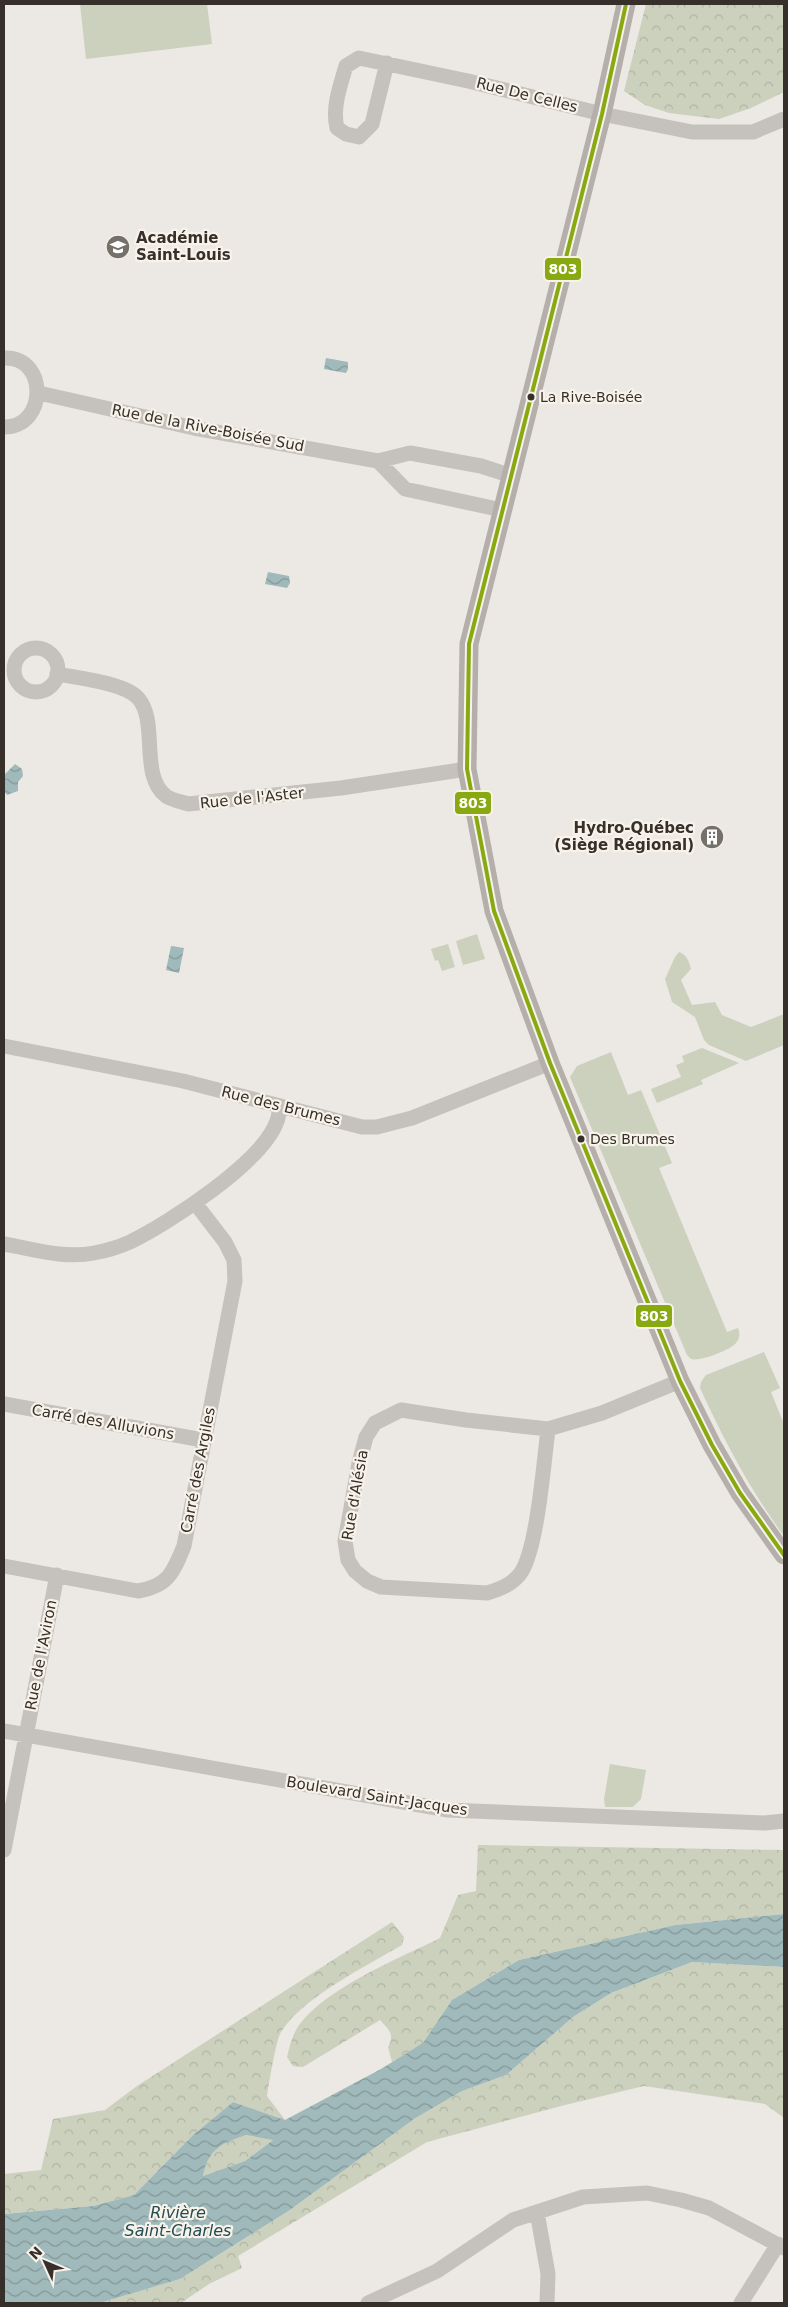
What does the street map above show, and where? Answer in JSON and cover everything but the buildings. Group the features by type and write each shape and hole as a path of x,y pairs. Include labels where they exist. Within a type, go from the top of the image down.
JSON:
{"main road":[{"path":"626,4 602,114 469,644 467,769 494,911 550,1063 680,1381 740,1493 784,1555"}],"street":[{"name":"Rue De Celles","path":"387,63 372,124 359,137 346,134 337,128 335,119 336,104 346,66 359,58 387,63 602,114 692,132 753,132 784,119"},
{"path":"4,358 10,357 25,364 36,377 39,393 34,409 24,421 10,427 4,427"},
{"name":"Rue de la Rive-Boisée Sud","path":"39,393 194,428 378,461 410,453 481,466 512,476"},
{"path":"378,461 405,489 502,510"},
{"name":"Rue de l'Aster","path":"58,674 120,687 138,697 146,711 153,776 166,796 188,804 416,779 467,769"},
{"name":"Rue des Brumes","path":"4,1046 183,1081 362,1127 377,1127 412,1118 550,1063"},
{"path":"4,1244 60,1255 92,1253 129,1243 195,1203 244,1164 277,1121 280,1106"},
{"name":"Carré des Argiles","path":"4,1566 138,1591 154,1588 165,1580 176,1566 184,1546 234,1280 234,1260 225,1242 195,1203"},
{"name":"Rue d'Alésia","path":"548,1429 528,1562 511,1583 501,1589 487,1593 381,1587 367,1581 355,1571 348,1560 345,1542 359,1463 366,1437 375,1423 400,1410 466,1420 548,1429 602,1413 680,1381"},
{"name":"Carré des Alluvions","path":"4,1404 203,1440"},
{"name":"Rue de l'Aviron","path":"4,1850 57,1575"},
{"name":"Boulevard Saint-Jacques","path":"4,1731 448,1810 660,1820 766,1823 784,1821"},
{"path":"368,2303 437,2271 513,2220 583,2197 647,2193 709,2208 781,2246 741,2303"},
{"path":"537,2212 548,2274 547,2303"}],"green space":[{"path":"80,4 207,4 212,44 86,59"},
{"path":"646,4 784,4 784,92 751,108 719,119 669,113 645,105 624,91"},
{"path":"477,934 485,959 463,965 456,941"},
{"path":"448,944 455,967 442,971 438,960 435,961 431,949"},
{"path":"679,952 687,959 691,969 681,980 692,1005 715,1002 722,1015 751,1027 784,1014 784,1045 746,1061 709,1045 704,1040 695,1017 672,1002 665,979"},
{"path":"702,1048 739,1063 701,1080 703,1084 657,1103 651,1089 681,1077 676,1065 684,1062 682,1056"},
{"path":"611,1052 628,1095 641,1090 672,1163 659,1168 727,1332 738,1328 739,1330 739,1337 736,1343 715,1355 701,1359 691,1359 687,1355 570,1077 577,1066"},
{"path":"764,1352 780,1388 771,1392 784,1424 784,1536 738,1464 700,1388 701,1382 706,1375"},
{"path":"610,1764 646,1770 641,1799 633,1807 605,1807 604,1799"},
{"path":"478,1845 784,1850 784,1914 675,1925 519,1960 452,2000 424,2043 392,2062 388,2047 391,2035 380,2020 303,2067 293,2066 287,2057 295,2032 306,2017 321,2003 360,1978 440,1938 458,1895 476,1891"},
{"path":"392,1922 404,1937 402,1945 319,1995 291,2019 281,2032 275,2052 267,2096 285,2120 233,2102 193,2135 134,2195 93,2206 4,2214 4,2174 41,2170 53,2119 105,2110 137,2086"},
{"path":"692,1962 784,1967 784,2118 765,2104 644,2086 427,2142 238,2256 242,2268 209,2284 181,2303 100,2303 180,2279 290,2210 414,2119 462,2091 506,2075 573,2017 611,1993"},
{"path":"246,2135 274,2139 245,2161 203,2176 209,2159 217,2148"}],"water":[{"path":"326,358 348,362 346,373 324,369"},
{"path":"268,572 289,576 290,583 287,588 265,584"},
{"path":"15,764 22,769 23,776 18,782 18,791 7,795 4,791 4,775"},
{"path":"171,946 184,948 179,973 166,970"},
{"name":"Rivière Saint-Charles","path":"784,1914 784,1967 692,1962 611,1993 573,2017 506,2075 462,2091 414,2119 290,2210 180,2279 100,2303 4,2303 4,2214 93,2206 134,2195 193,2135 233,2102 285,2120 381,2069 423,2043 452,2000 519,1960 675,1925","holes":["246,2135 273,2140 245,2161 203,2176 213,2153 217,2148 230,2141"]}],"transit line":[{"name":"803","path":"626,4 602,114 469,644 467,769 494,911 550,1063 680,1381 712,1445 740,1493 784,1555"}],"place":[{"name":"Académie Saint-Louis","path":"118,247"},
{"name":"La Rive-Boisée","path":"531,397"},
{"name":"Hydro-Québec (Siège Régional)","path":"712,837"},
{"name":"Des Brumes","path":"581,1139"}]}
